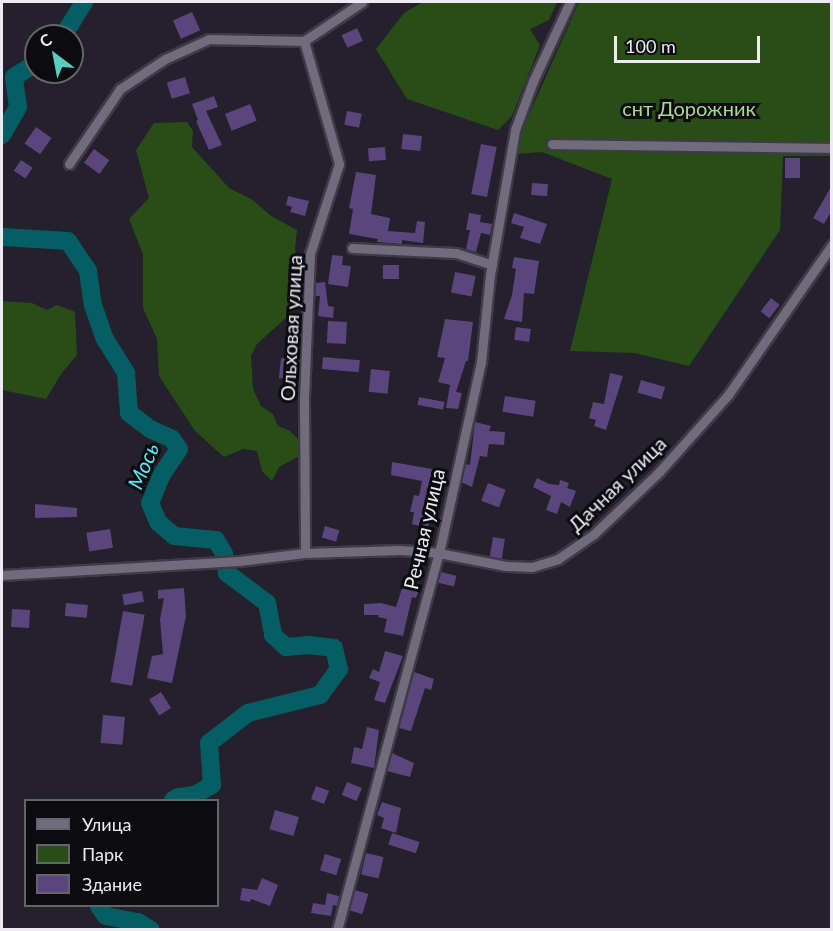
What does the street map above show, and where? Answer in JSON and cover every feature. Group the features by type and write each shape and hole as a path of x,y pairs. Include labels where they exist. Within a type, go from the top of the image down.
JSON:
{"street":[{"path":"69,164 120,89 165,59 209,39 304,41 362,2"},
{"name":"Речная улица","path":"337,930 439,553 481,362 492,265 515,130 538,71 570,2"},
{"name":"Ольховая улица","path":"304,41 339,164 310,254 304,399 306,553"},
{"path":"552,144 831,147"},
{"name":"Дачная улица","path":"2,575 239,561 306,553 400,550 439,553 506,566 532,567 558,559 578,548 660,471 728,395 827,260 831,245"},
{"path":"352,248 456,253 492,265"}],"green space":[{"path":"423,2 557,2 549,20 530,29 540,45 512,116 498,130 407,99 376,49 404,13"},
{"name":"снт Дорожник","path":"579,2 831,2 831,156 783,156 780,230 689,366 634,353 570,351 612,179 542,152 517,154 519,137"},
{"path":"187,122 193,131 192,147 229,188 253,200 271,216 297,230 295,250 298,262 298,307 257,344 251,356 253,389 261,406 273,414 278,426 290,431 298,439 299,456 279,467 272,481 262,471 257,451 243,449 224,457 195,431 159,376 157,339 143,308 143,254 129,219 149,198 136,150 154,123"},
{"path":"2,301 32,303 47,310 57,305 75,312 77,355 61,374 46,399 2,390"}],"building":[{"path":"192,12 200,30 181,39 173,21"},
{"path":"357,28 363,41 348,48 342,35"},
{"path":"185,77 190,93 172,99 167,83"},
{"path":"214,96 218,107 206,111 222,145 209,150 196,121 198,120 192,104"},
{"path":"250,104 257,121 232,131 225,114"},
{"path":"347,111 362,114 359,128 344,125"},
{"path":"36,127 52,138 40,154 25,143"},
{"path":"403,134 422,136 420,151 401,149"},
{"path":"481,144 497,147 487,197 471,194"},
{"path":"385,147 386,160 369,161 368,148"},
{"path":"94,149 109,160 99,174 84,163"},
{"path":"785,158 800,158 800,178 785,178"},
{"path":"21,160 33,168 25,179 14,171"},
{"path":"356,172 376,175 371,214 390,218 388,231 415,233 417,221 425,222 423,243 402,240 402,244 377,242 378,239 349,234 353,209 349,208"},
{"path":"532,183 548,184 547,196 531,195"},
{"path":"831,187 831,212 824,224 813,218"},
{"path":"288,196 309,201 305,216 290,212 292,207 286,205"},
{"path":"469,213 481,215 480,222 492,224 490,235 481,233 476,252 466,249 470,230 466,230"},
{"path":"514,213 547,224 540,244 520,238 524,227 511,223"},
{"path":"332,255 343,256 342,265 351,266 348,287 328,284"},
{"path":"514,257 539,261 534,294 524,293 522,322 504,319 512,295 516,269 512,268"},
{"path":"383,265 399,265 399,279 383,279"},
{"path":"455,272 476,276 472,297 451,293"},
{"path":"325,282 328,306 334,307 333,318 318,316 320,296 315,296 316,283"},
{"path":"771,298 780,305 769,318 761,311"},
{"path":"445,319 473,322 468,361 466,361 456,392 462,393 458,409 446,408 450,385 438,382 445,358 437,357"},
{"path":"328,321 347,322 346,344 327,343"},
{"path":"516,327 531,329 529,342 514,340"},
{"path":"323,357 360,360 359,372 322,369"},
{"path":"281,358 299,360 297,380 279,378"},
{"path":"371,369 390,371 387,394 369,392"},
{"path":"610,373 623,376 606,430 594,426 596,420 589,418 593,402 604,404"},
{"path":"641,380 665,387 661,399 637,392"},
{"path":"505,396 536,401 533,417 502,412"},
{"path":"419,397 445,402 443,410 417,405"},
{"path":"475,422 491,426 489,431 505,432 504,445 489,444 487,457 480,456 472,487 461,482 466,464 470,465"},
{"path":"392,462 432,469 431,476 438,478 428,528 412,524 414,512 410,512 414,495 419,496 422,481 391,475"},
{"path":"537,478 549,484 559,485 560,480 569,483 567,488 576,491 570,507 561,502 557,514 546,510 551,496 533,487"},
{"path":"488,483 506,490 499,508 481,501"},
{"path":"35,504 77,508 77,517 35,518"},
{"path":"325,526 339,530 336,542 322,538"},
{"path":"110,529 113,548 89,552 86,533"},
{"path":"493,537 505,539 502,559 490,557"},
{"path":"441,572 457,576 454,587 438,583"},
{"path":"403,585 419,590 416,598 412,597 403,636 384,632 387,619 378,617 379,615 364,615 364,604 381,603 396,607"},
{"path":"184,588 186,616 172,683 147,678 152,656 163,654 160,619 164,598 158,599 158,590"},
{"path":"142,591 144,602 124,605 122,594"},
{"path":"66,603 88,605 87,618 65,616"},
{"path":"12,609 30,610 29,628 11,627"},
{"path":"123,611 145,615 132,686 110,682"},
{"path":"385,651 403,656 385,703 374,700 380,682 369,678 373,669 379,672"},
{"path":"414,672 434,679 431,690 425,688 411,731 399,728"},
{"path":"161,692 171,708 159,716 149,699"},
{"path":"103,715 125,717 122,745 101,743"},
{"path":"367,727 379,730 374,768 351,763 354,747 362,749"},
{"path":"392,753 414,763 410,777 387,771"},
{"path":"347,782 362,788 357,801 342,795"},
{"path":"316,786 329,791 324,804 311,799"},
{"path":"382,802 401,808 396,833 381,828 384,818 377,815"},
{"path":"275,810 299,817 294,836 269,829"},
{"path":"392,833 420,842 416,853 388,844"},
{"path":"366,853 384,857 379,878 361,874"},
{"path":"325,854 341,859 336,875 320,870"},
{"path":"262,878 278,885 270,906 251,899 250,902 240,900 242,888 257,890"},
{"path":"355,890 368,894 362,914 349,910"},
{"path":"327,893 339,896 337,906 333,905 331,916 311,913 313,903 325,905"}],"waterway":[{"name":"Мось","path":"70,24 84,2"},
{"name":"Мось","path":"2,135 18,107 14,77 24,71"},
{"name":"Мось","path":"2,237 68,241 88,271 93,305 105,339 126,373 129,413 150,429 172,439 179,449 162,474 150,503 158,522 174,536 216,540 224,554 227,573 267,603 273,635 286,647 309,645 334,648 339,669 320,695 248,713 209,743 212,785 195,795 175,799"},
{"name":"Мось","path":"100,907 106,916 138,922 151,930"}]}
